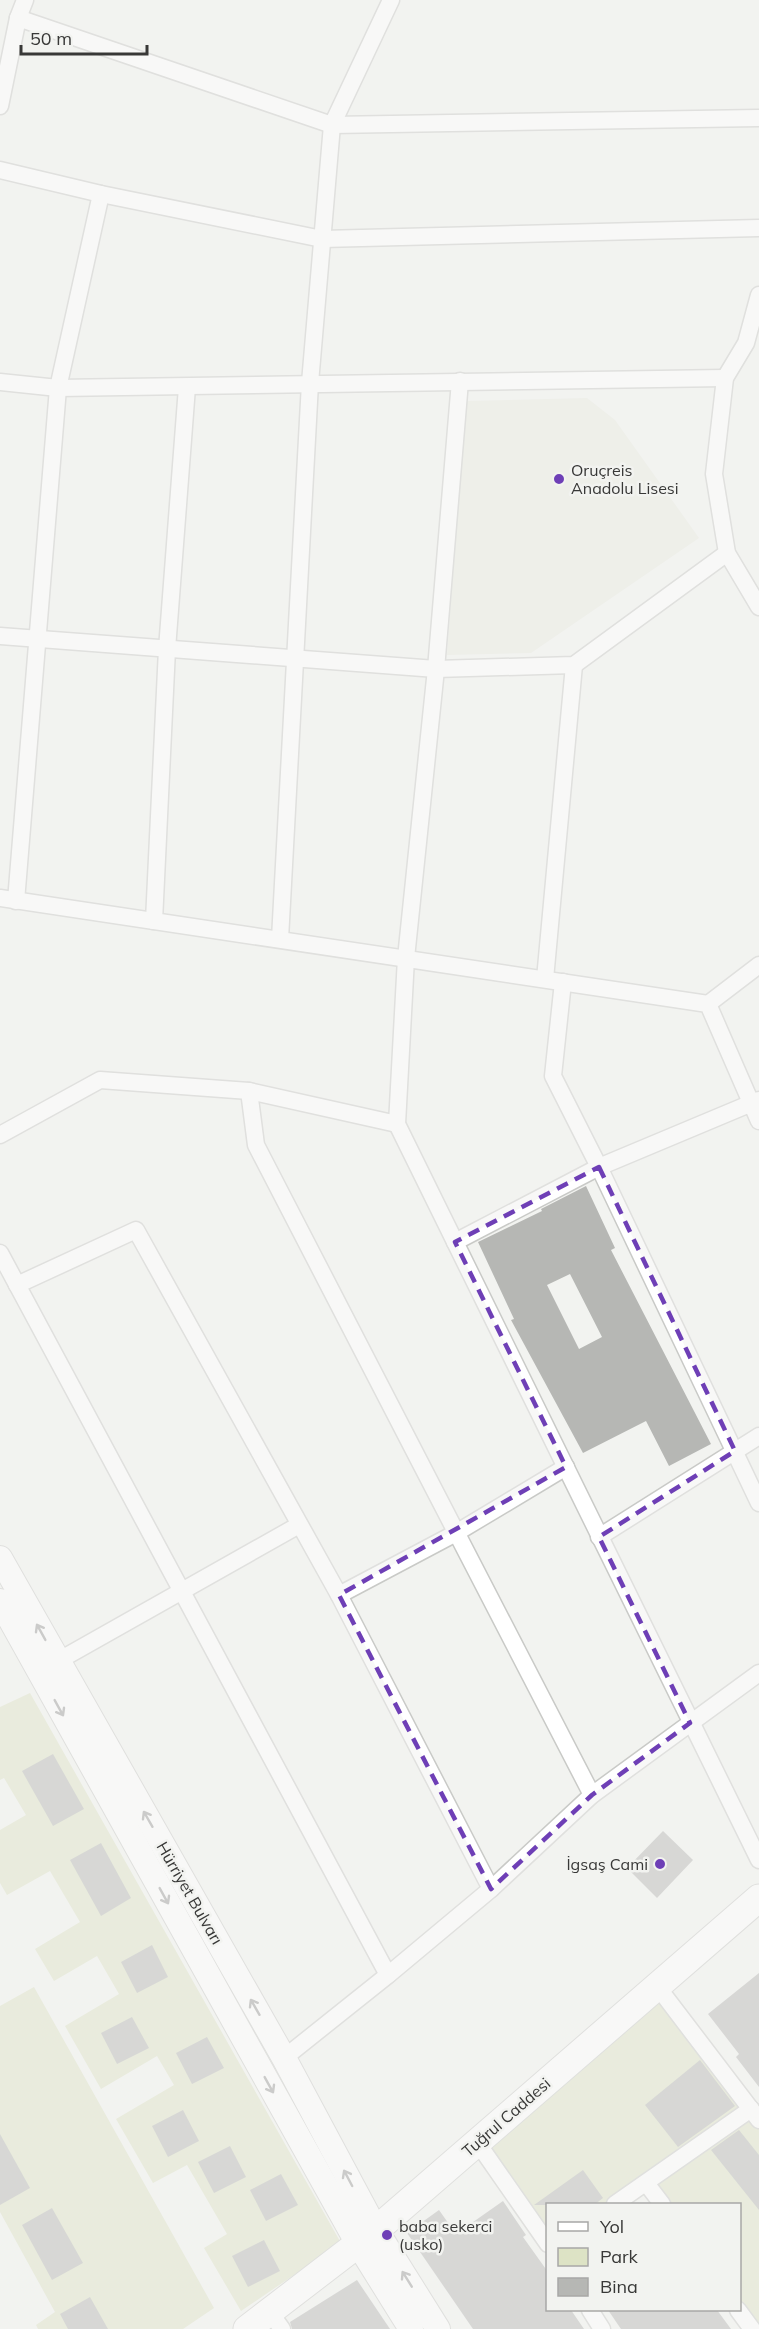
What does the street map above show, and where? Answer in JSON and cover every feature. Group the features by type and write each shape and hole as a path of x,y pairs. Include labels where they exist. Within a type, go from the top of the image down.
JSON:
{"main road":[{"name":"Hürriyet Bulvarı","path":"0,1558 48,1667 367,2237"},
{"name":"Hürriyet Bulvarı","path":"0,1601 48,1667 284,2058 367,2237"},
{"name":"Tuğrul Caddesi","path":"248,2329 276,2320 367,2237 657,1986 756,1907"},
{"path":"367,2237 411,2329"},
{"path":"367,2237 438,2329"}],"street":[{"path":"0,106 18,18 25,0"},
{"path":"280,939 310,383 332,125 390,0"},
{"path":"18,18 332,125 759,118"},
{"path":"0,170 101,194 322,239 759,228"},
{"path":"101,194 58,388 38,639 8,900 708,1004 759,965"},
{"path":"759,295 752,345 725,378 714,474 727,553 759,607"},
{"path":"0,382 58,388 725,378"},
{"path":"460,381 436,669 406,958 397,1124 759,1860"},
{"path":"154,921 167,649 187,387"},
{"path":"0,636 436,669 574,665 727,553"},
{"path":"545,979 574,665"},
{"path":"563,982 553,1076 599,1167 759,1503"},
{"path":"708,1004 755,1102 759,1121"},
{"path":"0,1135 100,1080 249,1091 397,1124"},
{"path":"249,1091 255,1144 592,1795"},
{"path":"455,1242 599,1167 755,1102"},
{"path":"17,1285 136,1230 298,1525 339,1595 491,1889"},
{"path":"0,1253 388,1975"},
{"path":"599,1537 759,1436"},
{"path":"339,1595 456,1533 566,1467"},
{"path":"48,1667 298,1525"},
{"path":"284,2058 491,1889 592,1795 759,1673"},
{"path":"618,2203 755,2114 657,1986"},
{"path":"477,2142 546,2241"},
{"path":"646,2183 661,2203"},
{"path":"591,2311 602,2329"},
{"path":"739,2311 752,2329"}],"highlighted area":[{"path":"599,1167 735,1451 599,1537 690,1723 592,1795 491,1889 339,1595 566,1467 455,1242"}],"shaded area":[{"name":"Oruçreis Anadolu Lisesi","path":"587,398 615,420 699,538 531,653 447,655 466,401"}],"green space":[{"path":"30,1693 341,2243 241,2311 204,2248 227,2234 187,2165 153,2183 116,2119 174,2085 157,2056 101,2089 65,2026 119,1994 97,1956 54,1981 35,1949 80,1922 50,1871 7,1895 0,1883 0,1830 26,1815 4,1778 0,1780 0,1707"},
{"path":"657,1986 759,2120 759,2329 741,2311 741,2203 661,2203 646,2183 616,2203 546,2203 546,2243 477,2142"},
{"path":"34,1987 214,2308 183,2329 38,2329 36,2325 55,2312 0,2212 0,2006"}],"building":[{"path":"586,1186 615,1248 611,1250 711,1444 669,1466 646,1421 583,1453 511,1320 514,1319 478,1242 542,1211 541,1209","holes":["570,1274 602,1337 579,1349 547,1285"]},
{"path":"53,1754 84,1809 53,1826 22,1771"},
{"name":"İgsaş Cami","path":"663,1831 693,1860 657,1898 627,1868"},
{"path":"101,1843 131,1898 101,1916 70,1860"},
{"path":"152,1945 168,1977 137,1993 121,1962"},
{"path":"759,1973 759,2087 736,2057 739,2054 708,2014"},
{"path":"132,2017 149,2048 117,2064 101,2033"},
{"path":"207,2037 224,2068 192,2084 176,2053"},
{"path":"700,2060 735,2106 678,2147 645,2105"},
{"path":"183,2110 199,2141 168,2157 152,2126"},
{"path":"739,2130 759,2155 759,2210 711,2150"},
{"path":"0,2134 30,2188 0,2205"},
{"path":"230,2146 246,2177 214,2193 198,2162"},
{"path":"583,2170 603,2198 597,2203 534,2205"},
{"path":"281,2174 298,2205 266,2221 250,2190"},
{"path":"503,2201 526,2235 523,2237 546,2269 546,2311 572,2311 584,2329 473,2329 407,2233 439,2210 456,2234"},
{"path":"52,2208 83,2263 52,2280 22,2225"},
{"path":"264,2240 280,2271 248,2287 232,2256"},
{"path":"357,2280 390,2329 292,2329 290,2322"},
{"path":"90,2297 108,2329 68,2329 60,2314"},
{"path":"609,2311 718,2311 731,2329 621,2329"}],"place":[{"name":"Oruçreis Anadolu Lisesi","path":"559,479"},
{"name":"İgsaş Cami","path":"660,1864"},
{"name":"baba sekerci (usko)","path":"387,2235"}]}
